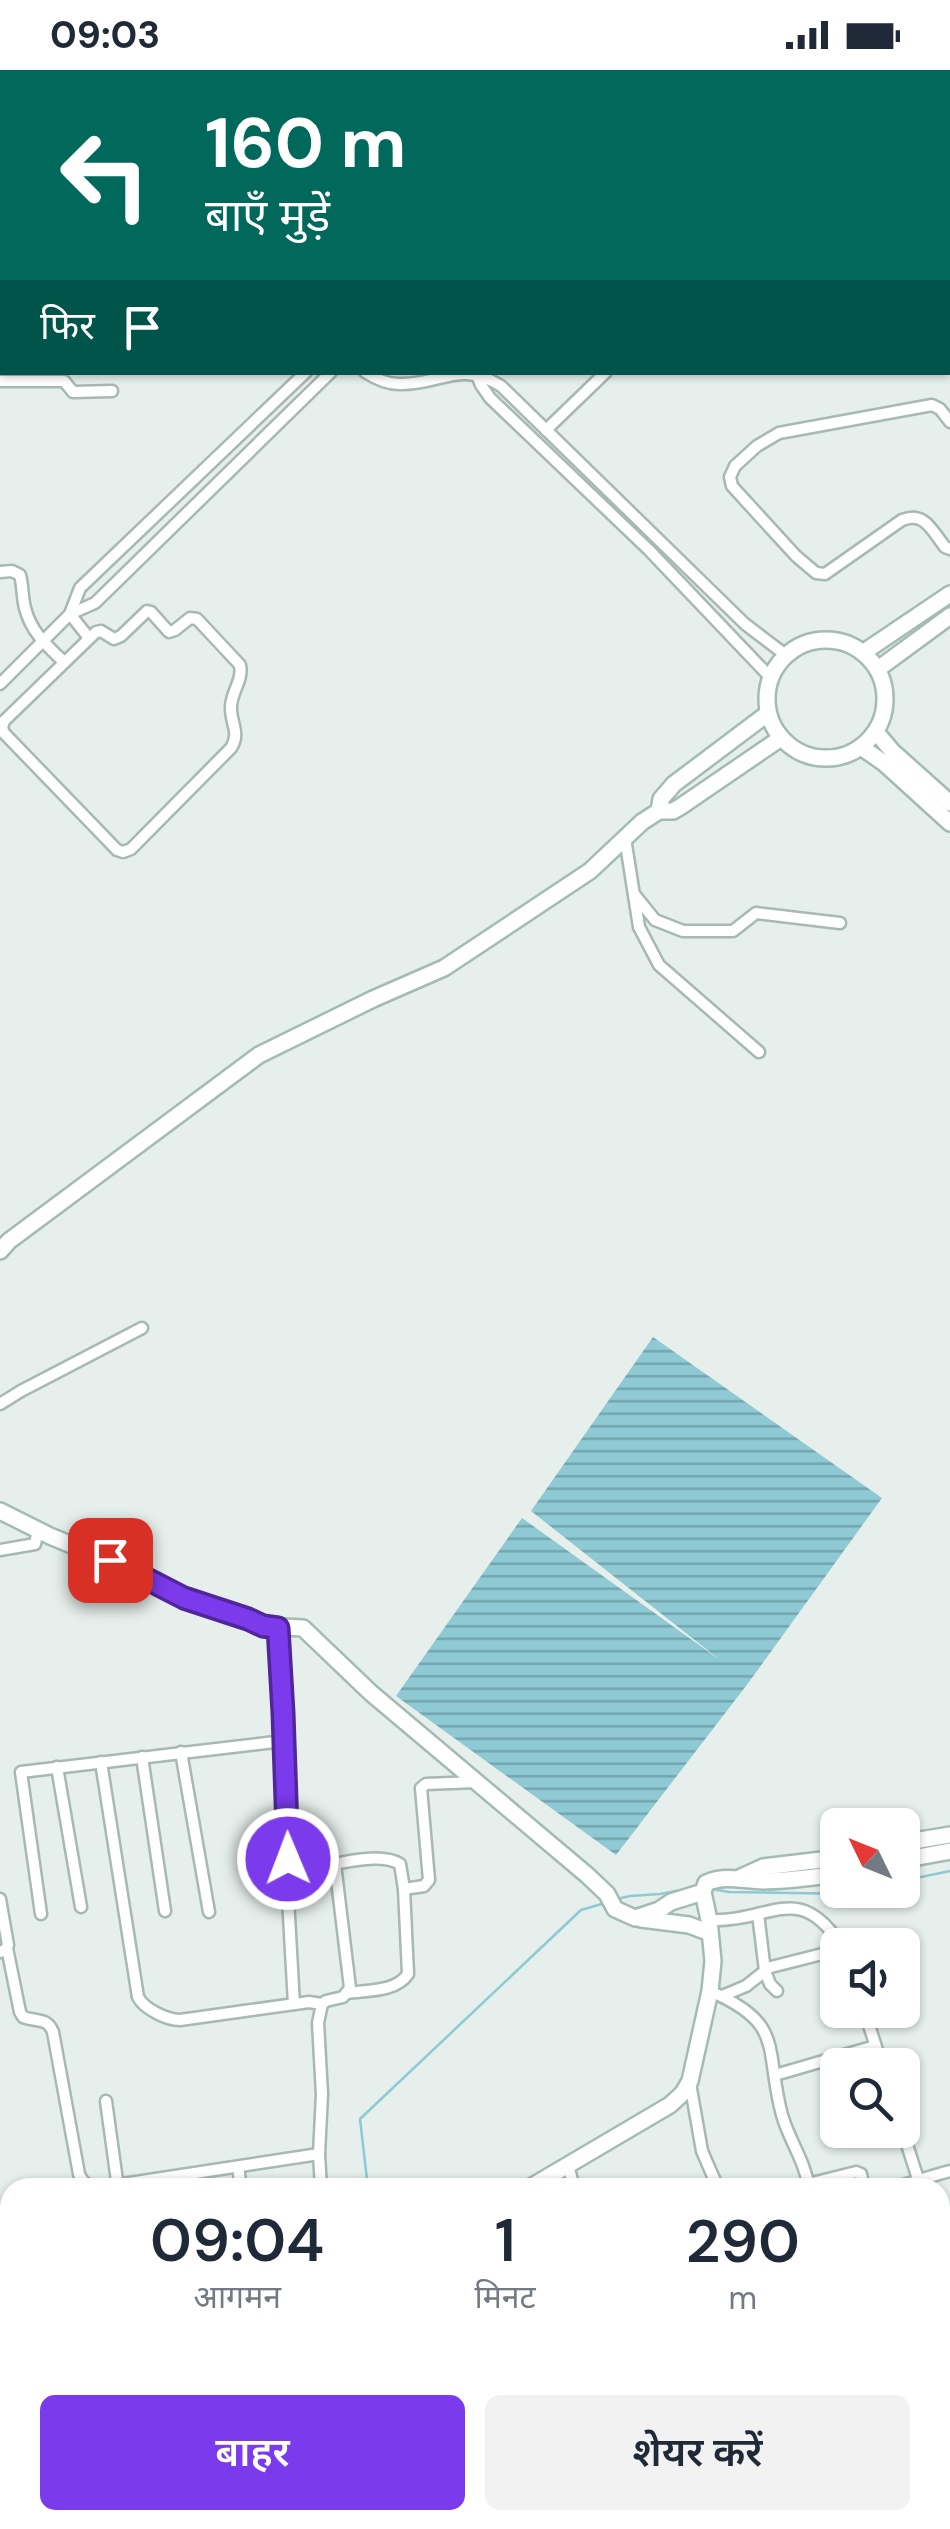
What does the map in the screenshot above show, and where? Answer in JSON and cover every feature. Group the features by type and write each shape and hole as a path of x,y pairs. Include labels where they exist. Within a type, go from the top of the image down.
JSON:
{"street":[{"path":"70,614 80,588 303,375"},
{"path":"0,684 70,614 95,603 329,375"},
{"path":"370,375 400,385 445,375"},
{"path":"477,375 501,386 745,624 787,656"},
{"path":"477,375 490,398 649,550 771,678"},
{"path":"546,430 603,375"},
{"path":"0,381 64,381 73,392 112,391"},
{"path":"950,422 932,405 779,432 757,446 730,472 730,477 732,486 816,574 825,574 911,516 918,516 950,554"},
{"path":"545,448 555,439"},
{"path":"0,572 20,575 32,626 64,662"},
{"path":"864,652 950,594"},
{"path":"147,611 169,632 193,617 240,664 242,674 231,707 236,742 131,849 123,852 2,728 4,720 90,638 98,630 114,640 147,611"},
{"path":"70,614 90,638"},
{"path":"878,669 950,616"},
{"path":"732,636 745,624"},
{"path":"839,641 864,652 878,669 886,696 882,721 861,747 848,754 820,758 793,749 781,738 767,714 766,699 771,678 787,656 798,646 839,641"},
{"path":"659,811 661,799 674,784 767,714"},
{"path":"876,732 950,804"},
{"path":"0,1252 9,1240 259,1055 444,968 590,871 642,822 659,811 680,807 781,738"},
{"path":"861,747 950,823"},
{"path":"626,838 639,927 660,965 759,1052"},
{"path":"633,894 655,920 683,931 734,932 756,913 840,922"},
{"path":"0,1404 142,1328"},
{"path":"0,1512 110,1560 184,1598 263,1626 303,1628 343,1668 610,1899 618,1911 636,1918 710,1926 787,1907 800,1908 811,1911 828,1928"},
{"path":"0,1550 35,1544 38,1530"},
{"path":"278,1628 294,2004"},
{"path":"41,1914 21,1772 283,1742"},
{"path":"181,1752 209,1912"},
{"path":"142,1756 164,1911"},
{"path":"101,1762 138,1997 141,2004 173,2020 309,2002 322,2004 348,1992 398,1985 406,1980 404,1889 398,1861 346,1861 318,1867"},
{"path":"57,1767 81,1907"},
{"path":"404,1889 424,1886 429,1880 421,1788 426,1784 477,1782"},
{"path":"920,1839 950,1835"},
{"path":"920,1857 950,1851"},
{"path":"636,1918 660,1910 716,1879 741,1877 763,1867 820,1860"},
{"path":"335,1864 348,1992"},
{"path":"741,1877 759,1882 820,1876"},
{"path":"546,2178 670,2105 690,2081 716,1993 705,1888"},
{"path":"0,1899 4,1950 20,2012 29,2020 45,2020 53,2032 81,2178"},
{"path":"758,1914 770,1984 777,1991"},
{"path":"716,1993 746,1986 768,1969 820,1954"},
{"path":"716,1993 737,2004 768,2034 782,2113 806,2178"},
{"path":"320,2178 318,2022 322,2004"},
{"path":"775,2075 875,2046 870,2028"},
{"path":"690,2081 702,2150 714,2178"},
{"path":"106,2101 117,2178"},
{"path":"908,2148 917,2178"},
{"path":"203,2178 319,2154"},
{"path":"568,2165 571,2178"},
{"path":"238,2168 240,2178"},
{"path":"926,2178 950,2171"},
{"path":"836,2178 856,2172 862,2178"}],"water":[{"path":"653,1337 882,1498 749,1682 616,1855 396,1696 522,1518 720,1660 531,1511"}],"waterway":[{"path":"920,1877 950,1871"},
{"path":"617,1899 698,1887"},
{"path":"711,1889 820,1893"},
{"path":"367,2178 360,2119 581,1910 605,1903"}],"route":[{"path":"110,1560 184,1598 278,1628 288,1859"}]}
